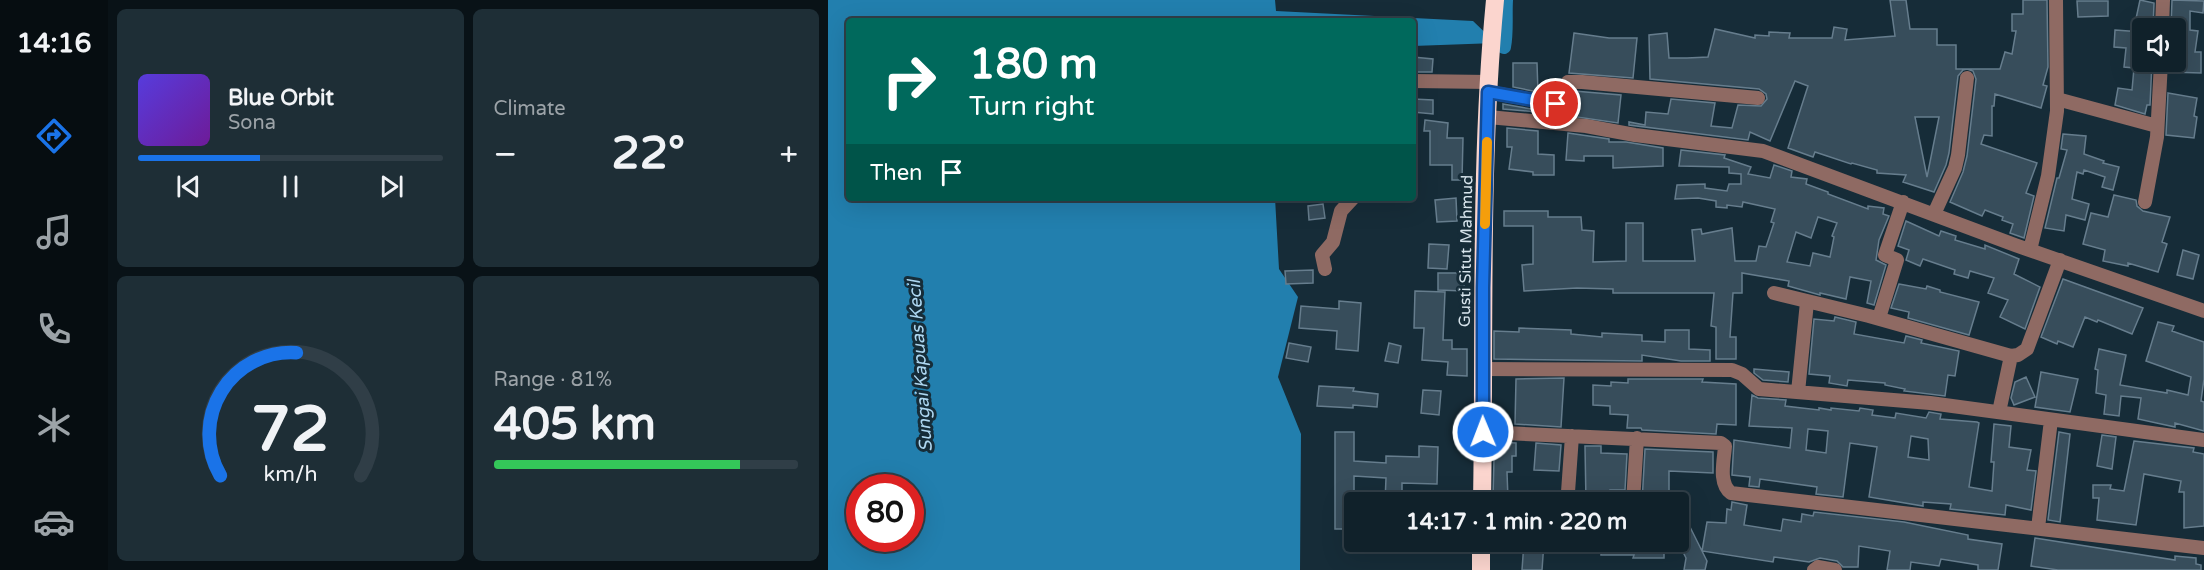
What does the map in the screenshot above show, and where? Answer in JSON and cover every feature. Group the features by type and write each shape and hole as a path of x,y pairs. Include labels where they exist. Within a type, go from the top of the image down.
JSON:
{"highway":[{"name":"Gusti Situt Mahmud","path":"1482,492 1482,369 1488,117 1495,0"},
{"path":"1481,552 1481,570"}],"street":[{"path":"2030,250 2048,176 2057,99 2056,0"},
{"path":"2162,18 2163,0"},
{"path":"2145,202 2157,126 2160,72"},
{"path":"1934,214 1955,168 1967,78"},
{"path":"1416,81 1489,80 1556,104 1560,103 1568,82 1758,98"},
{"path":"2057,99 2157,126"},
{"path":"1488,117 1586,126 1635,135 1763,150 2030,250 2204,311"},
{"path":"1325,269 1322,255 1333,242 1341,211 1350,201"},
{"path":"1879,318 1897,260 1884,255 1903,202"},
{"path":"1774,293 1879,318 2011,356 2018,355 2027,349 2060,260"},
{"path":"1798,392 1807,302"},
{"path":"1999,412 2011,356"},
{"path":"1482,369 1732,370 1742,374 1756,388 1930,403 2204,440"},
{"path":"2038,528 2052,420"},
{"path":"1483,432 1721,443 1725,446 1724,486 1731,493 2204,548"},
{"path":"1568,492 1572,436"},
{"path":"1634,492 1637,438"},
{"path":"1814,570 1818,567 1835,570"}],"water":[{"name":"Sungai Kapuas Kecil","path":"828,0 1275,0 1276,11 1414,18 846,18 846,201 1275,201 1279,269 1298,297 1278,377 1301,434 1300,570 828,570"},
{"path":"1416,18 1473,21 1496,43 1416,46"}],"building":[{"path":"1890,0 1906,0 1910,29 1937,29 1937,45 1956,45 1956,69 1967,69 1958,76 1949,153 1934,192 1903,182 1906,175 1877,173 1877,170 1815,152 1813,157 1788,148 1808,86 1795,81 1770,141 1750,132 1748,140 1629,125 1629,122 1645,125 1646,112 1668,114 1671,99 1715,103 1711,126 1732,128 1738,105 1761,106 1767,99 1766,94 1759,89 1650,79 1649,35 1667,33 1669,58 1708,57 1715,29 1755,38 1755,35 1769,36 1769,32 1790,33 1789,38 1832,38 1834,27 1847,29 1845,40 1895,36","holes":["1915,117 1939,117 1927,177"]},
{"path":"2023,0 2047,0 2048,67 2043,85 2047,86 2041,108 1995,94 1994,106 1992,106 1992,136 1984,135 1981,144 2037,163 2026,193 2034,196 2024,238 2010,233 2013,224 2002,220 2003,217 1985,210 1982,216 1950,202 1967,156 1976,79 1973,71 1967,69 2000,69 2005,52 2012,54 2016,31 2012,31 2012,14 2023,14"},
{"path":"2140,0 2154,3 2153,18 2136,18"},
{"path":"2172,0 2204,1 2203,13 2190,11 2190,30 2198,31 2195,52 2201,52 2201,73 2169,72 2186,72 2186,18 2171,18"},
{"path":"2077,1 2108,1 2108,16 2078,17"},
{"path":"2115,30 2132,31 2132,68 2124,67 2126,48 2114,47"},
{"path":"1574,33 1609,38 1637,38 1633,78 1569,73"},
{"path":"1416,57 1433,59 1432,72 1416,72"},
{"path":"1513,63 1537,63 1538,92 1513,87"},
{"path":"2134,72 2152,72 2150,105 2147,105 2145,114 2115,105 2118,88 2132,90"},
{"path":"1574,91 1621,95 1618,123 1563,115"},
{"path":"2168,93 2197,98 2194,138 2166,135"},
{"path":"1416,99 1433,100 1433,114 1416,112"},
{"path":"1503,104 1548,112 1548,113 1503,109"},
{"path":"1425,120 1448,123 1447,138 1463,138 1462,180 1452,180 1452,165 1430,165 1430,131 1424,131"},
{"path":"1507,128 1538,131 1538,154 1554,155 1554,175 1533,175 1533,172 1509,169 1512,147 1507,147"},
{"path":"1568,133 1609,139 1609,142 1626,142 1663,148 1663,166 1613,168 1613,156 1584,156 1584,161 1566,160"},
{"path":"2063,134 2086,136 2084,154 2104,161 2103,163 2119,167 2113,190 2102,187 2105,177 2084,170 2083,174 2077,172 2072,199 2089,204 2085,220 2066,215 2064,231 2045,228 2057,178 2059,178 2067,150 2061,149"},
{"path":"1681,150 1725,155 1724,158 1751,167 1748,174 1770,178 1774,165 1792,171 1791,177 1807,179 1806,184 1828,192 1828,194 1868,209 1868,206 1884,208 1883,214 1889,216 1879,240 1876,260 1886,265 1874,305 1867,303 1871,281 1850,277 1846,299 1788,286 1789,281 1742,273 1742,293 1733,293 1730,337 1736,337 1736,359 1716,359 1716,327 1711,326 1714,293 1613,293 1613,289 1577,288 1524,291 1522,265 1533,264 1533,226 1504,226 1504,211 1548,211 1548,217 1581,217 1582,230 1594,231 1593,262 1626,261 1626,223 1643,223 1643,261 1695,261 1692,230 1701,229 1702,234 1732,228 1735,261 1756,261 1759,246 1766,247 1774,223 1771,222 1775,209 1743,202 1742,207 1727,205 1727,208 1716,207 1716,201 1698,198 1675,199 1677,185 1705,184 1705,188 1727,191 1729,184 1741,184 1741,174 1729,173 1729,167 1679,166","holes":["1818,217 1837,223 1832,236 1834,237 1830,257 1813,253 1810,266 1787,262 1796,232 1811,238"]},
{"path":"2114,195 2136,200 2137,206 2143,211 2170,217 2162,242 2167,244 2158,272 2128,263 2128,266 2103,261 2105,250 2083,244 2091,213 2108,217"},
{"path":"1456,198 1457,221 1437,222 1435,200"},
{"path":"1323,204 1325,218 1309,220 1308,206"},
{"path":"1906,221 1939,236 1941,231 1956,236 1955,240 1985,249 1985,245 2019,259 2014,274 2040,287 2025,329 2000,317 2008,300 1988,293 1994,278 1970,271 1968,278 1954,274 1955,270 1923,259 1920,266 1906,260 1909,250 1898,246"},
{"path":"1429,244 1449,245 1447,269 1428,268"},
{"path":"2183,250 2199,255 2193,279 2177,275"},
{"path":"1313,270 1313,283 1286,284 1285,271"},
{"path":"1438,273 1464,273 1464,291 1438,290"},
{"path":"2063,279 2143,308 2132,334 2085,317 2073,347 2058,341 2057,344 2041,337"},
{"path":"1899,284 1926,289 1927,286 1940,290 1940,292 1979,302 1969,335 1908,318 1909,312 1891,308"},
{"path":"1415,291 1445,292 1443,340 1452,340 1452,349 1467,349 1467,376 1447,375 1448,362 1422,360 1424,328 1414,328"},
{"path":"1339,301 1361,303 1358,351 1336,349 1337,331 1299,328 1301,306 1339,309"},
{"path":"1835,317 1856,322 1854,334 1904,343 1906,336 1922,340 1921,343 1959,351 1955,376 1948,375 1945,396 1904,391 1905,389 1885,385 1885,383 1848,380 1847,386 1829,383 1830,376 1809,374 1814,319 1834,321"},
{"path":"2158,322 2174,326 2172,331 2204,342 2204,379 2201,401 2204,402 2204,431 2175,423 2175,427 2138,419 2141,398 2121,396 2119,416 2104,414 2106,395 2096,393 2098,370 2095,369 2099,349 2126,355 2120,385 2167,393 2167,390 2188,395 2191,377 2146,361"},
{"path":"1519,328 1571,330 1571,334 1602,337 1602,333 1642,335 1642,341 1665,342 1665,330 1689,330 1689,349 1710,350 1710,361 1681,361 1642,355 1642,361 1494,359 1494,331 1519,332"},
{"path":"1289,343 1311,347 1308,362 1286,358"},
{"path":"1389,343 1401,346 1398,363 1385,361"},
{"path":"1754,369 1789,372 1788,382 1763,380 1754,373"},
{"path":"2041,372 2078,379 2070,412 2035,407"},
{"path":"2026,377 2035,397 2014,405 2011,398 2015,382"},
{"path":"1564,378 1561,427 1515,424 1516,379"},
{"path":"1628,379 1703,379 1702,382 1736,384 1736,425 1717,424 1716,434 1627,428 1628,415 1610,414 1610,406 1593,405 1593,385 1611,386 1611,382 1628,383"},
{"path":"1319,386 1354,388 1353,391 1378,394 1377,407 1317,406"},
{"path":"1423,390 1441,391 1439,415 1421,413"},
{"path":"1752,395 1758,398 1786,400 1785,406 1819,410 1819,408 1831,410 1831,408 1859,411 1860,408 1873,410 1872,415 1895,418 1896,413 1926,418 1929,412 1941,414 1940,419 1977,422 1979,423 1969,487 1992,491 1994,462 1991,462 1994,424 2011,426 2009,447 2031,450 2027,470 2036,471 2031,510 2006,505 2005,515 1950,509 1951,504 1923,502 1923,506 1869,497 1877,447 1850,443 1843,497 1816,494 1817,487 1760,479 1759,487 1749,486 1750,477 1732,475 1734,440 1790,448 1792,428 1749,426","holes":["1808,429 1828,431 1826,453 1806,450","1911,436 1928,439 1929,460 1908,457"]},
{"path":"1335,432 1354,432 1354,461 1386,463 1386,456 1419,457 1419,446 1438,447 1437,484 1402,483 1402,492 1385,492 1386,478 1354,476 1354,492 1344,492 1344,529 1335,529"},
{"path":"2059,432 2070,434 2060,522 2048,520"},
{"path":"2102,435 2116,437 2112,469 2097,466"},
{"path":"2134,441 2194,448 2193,452 2204,454 2204,526 2184,528 2184,492 2179,492 2181,481 2144,474 2136,525 2097,520 2099,498 2093,498 2093,485 2111,485 2110,489 2124,491"},
{"path":"1498,442 1516,443 1516,456 1512,456 1512,472 1507,472 1508,492 1493,492 1494,458 1497,458"},
{"path":"1536,443 1561,445 1559,471 1534,470"},
{"path":"1585,446 1601,446 1601,453 1627,454 1625,490 1586,492"},
{"path":"1645,449 1713,452 1713,473 1669,471 1669,492 1643,492"},
{"path":"1732,502 1747,505 1744,525 1781,531 1783,519 1801,522 1802,514 1813,516 1814,512 1904,522 1968,535 1968,539 2002,544 1998,570 1978,570 1978,565 1941,559 1939,566 1911,562 1910,570 1887,570 1890,551 1859,546 1858,567 1843,567 1837,561 1820,558 1809,562 1774,557 1773,562 1702,551 1707,522 1726,523 1727,509 1731,510"},
{"path":"1689,525 1707,561 1705,570 1684,570 1686,558 1683,552 1689,552"},
{"path":"2035,538 2175,560 2175,556 2196,558 2196,564 2201,565 2201,570 2058,570 2031,566"},
{"path":"1523,552 1543,552 1542,570 1522,570"},
{"path":"1601,552 1664,552 1664,558 1633,558 1634,555 1601,555"}],"waterway":[{"path":"1496,43 1504,47 1506,0"}],"slow traffic":[{"path":"1485,224 1487,142"}],"route":[{"path":"1483,432 1483,288 1488,92 1556,104"}]}
